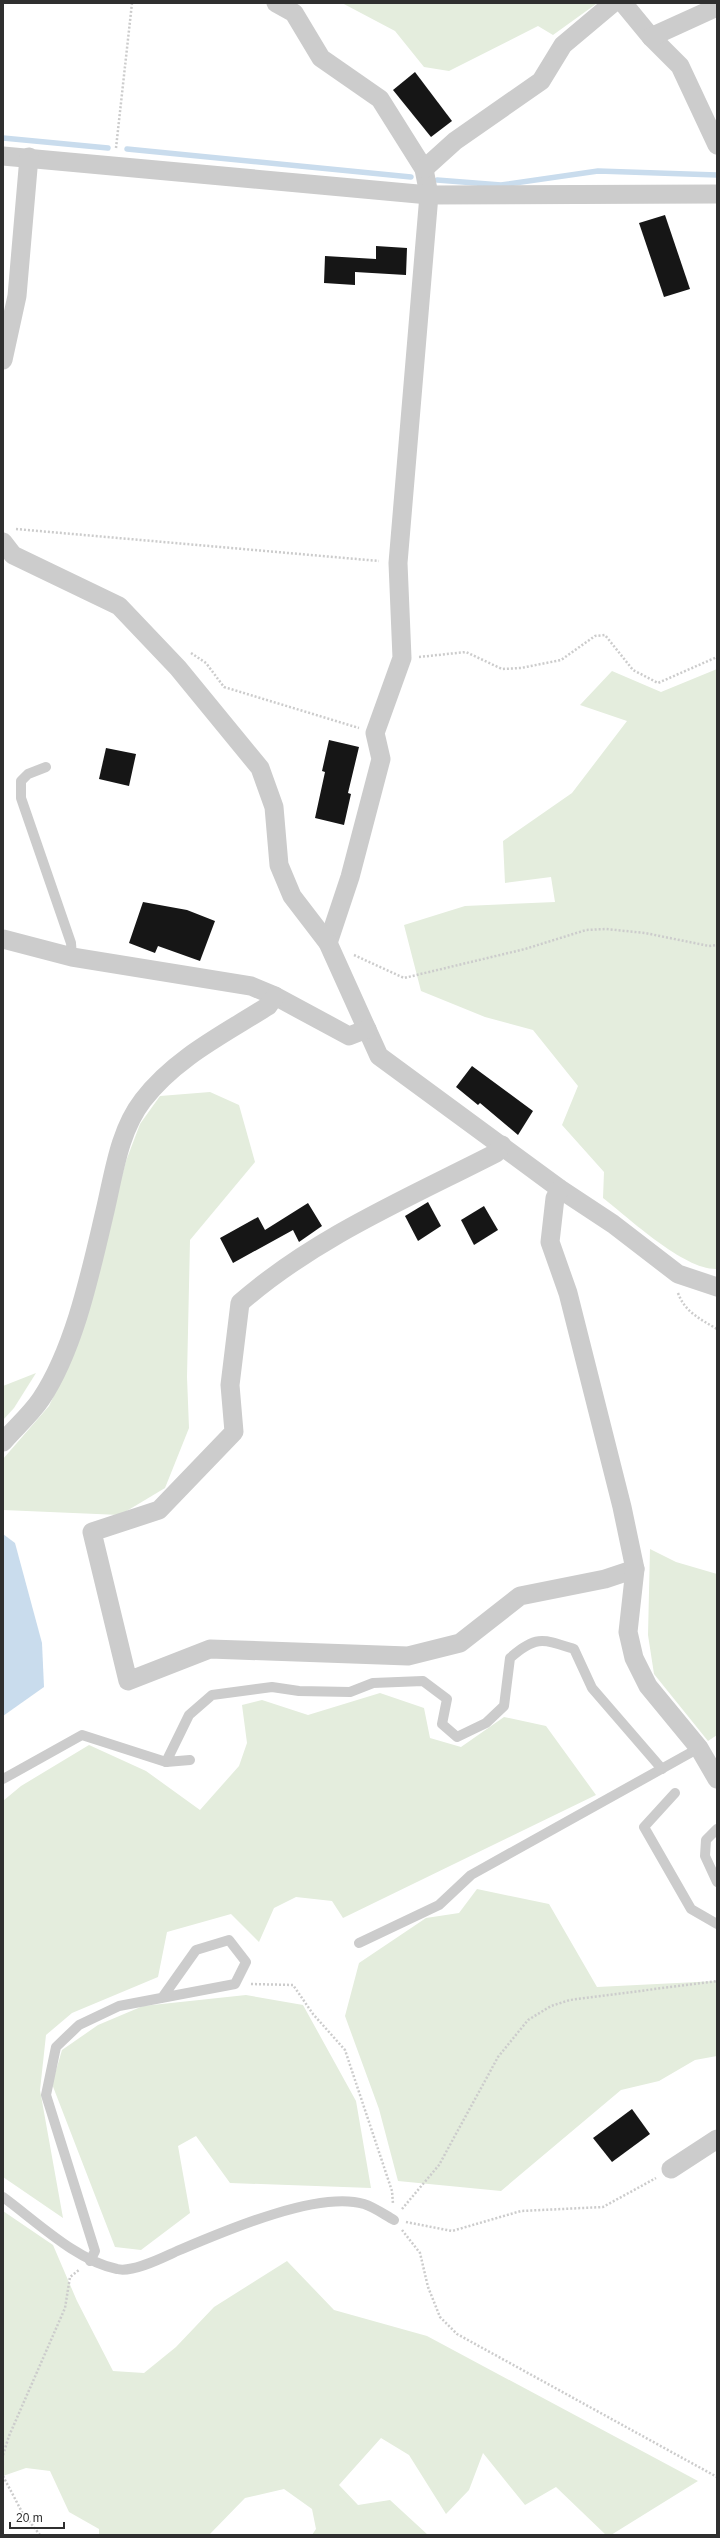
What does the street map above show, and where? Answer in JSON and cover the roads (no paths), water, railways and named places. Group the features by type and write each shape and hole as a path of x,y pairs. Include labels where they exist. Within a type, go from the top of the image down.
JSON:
{"street":[{"path":"276,3 294,14 321,58 380,99 424,169 430,195 398,563 402,658 375,734 381,759 350,877 328,943"},
{"path":"424,169 455,142 541,81 563,45 613,3"},
{"path":"623,3 651,38 680,66 717,145"},
{"path":"651,38 717,7"},
{"path":"3,156 29,157 430,195 717,194"},
{"path":"3,360 16,296 29,157"},
{"path":"9,536 13,555 119,606 178,668 260,768 274,807 279,865 292,896 328,943 379,1056 560,1189 613,1224 678,1274 717,1287"},
{"path":"3,939 72,958 251,986 275,996 349,1036 367,1029"},
{"path":"3,1442 41,1399 68,1348 98,1244 126,1128 142,1101 162,1077 179,1064 268,1006 275,996"},
{"path":"502,1145 496,1153 341,1232 268,1278 240,1303 230,1385 234,1432 159,1510 92,1532 128,1681 210,1649 408,1656 460,1643 520,1596 605,1579 634,1569"},
{"path":"560,1189 555,1198 550,1242 568,1293 622,1506 634,1569 628,1632 634,1658 648,1686 699,1748 717,1780"},
{"path":"671,2169 717,2139"}],"lane":[{"path":"46,767 28,774 22,781 21,798 71,943 72,958"},
{"path":"166,1762 189,1715 212,1695 272,1687 299,1691 350,1692 373,1683 423,1681 447,1699 442,1724 457,1737 486,1723 504,1706 510,1658 522,1647 542,1639 574,1649 592,1688 662,1769"},
{"path":"3,1780 82,1735 166,1762 190,1760"},
{"path":"359,1943 439,1905 471,1875 699,1748"},
{"path":"675,1793 644,1827 691,1909 717,1924"},
{"path":"717,1829 706,1840 705,1856 717,1882"},
{"path":"90,2261 95,2251 46,2095 56,2047 79,2025 118,2006 162,1998 235,1984 246,1962 229,1940 196,1950 162,1998"},
{"path":"3,2197 90,2261 119,2270 151,2263 207,2239 286,2211 328,2202 364,2204 394,2220"}],"water":[{"path":"3,1534 15,1543 42,1643 44,1687 3,1716"}],"waterway":[{"path":"3,138 108,148"},
{"path":"127,149 411,177"},
{"path":"437,180 501,185 598,171 717,175"}]}
